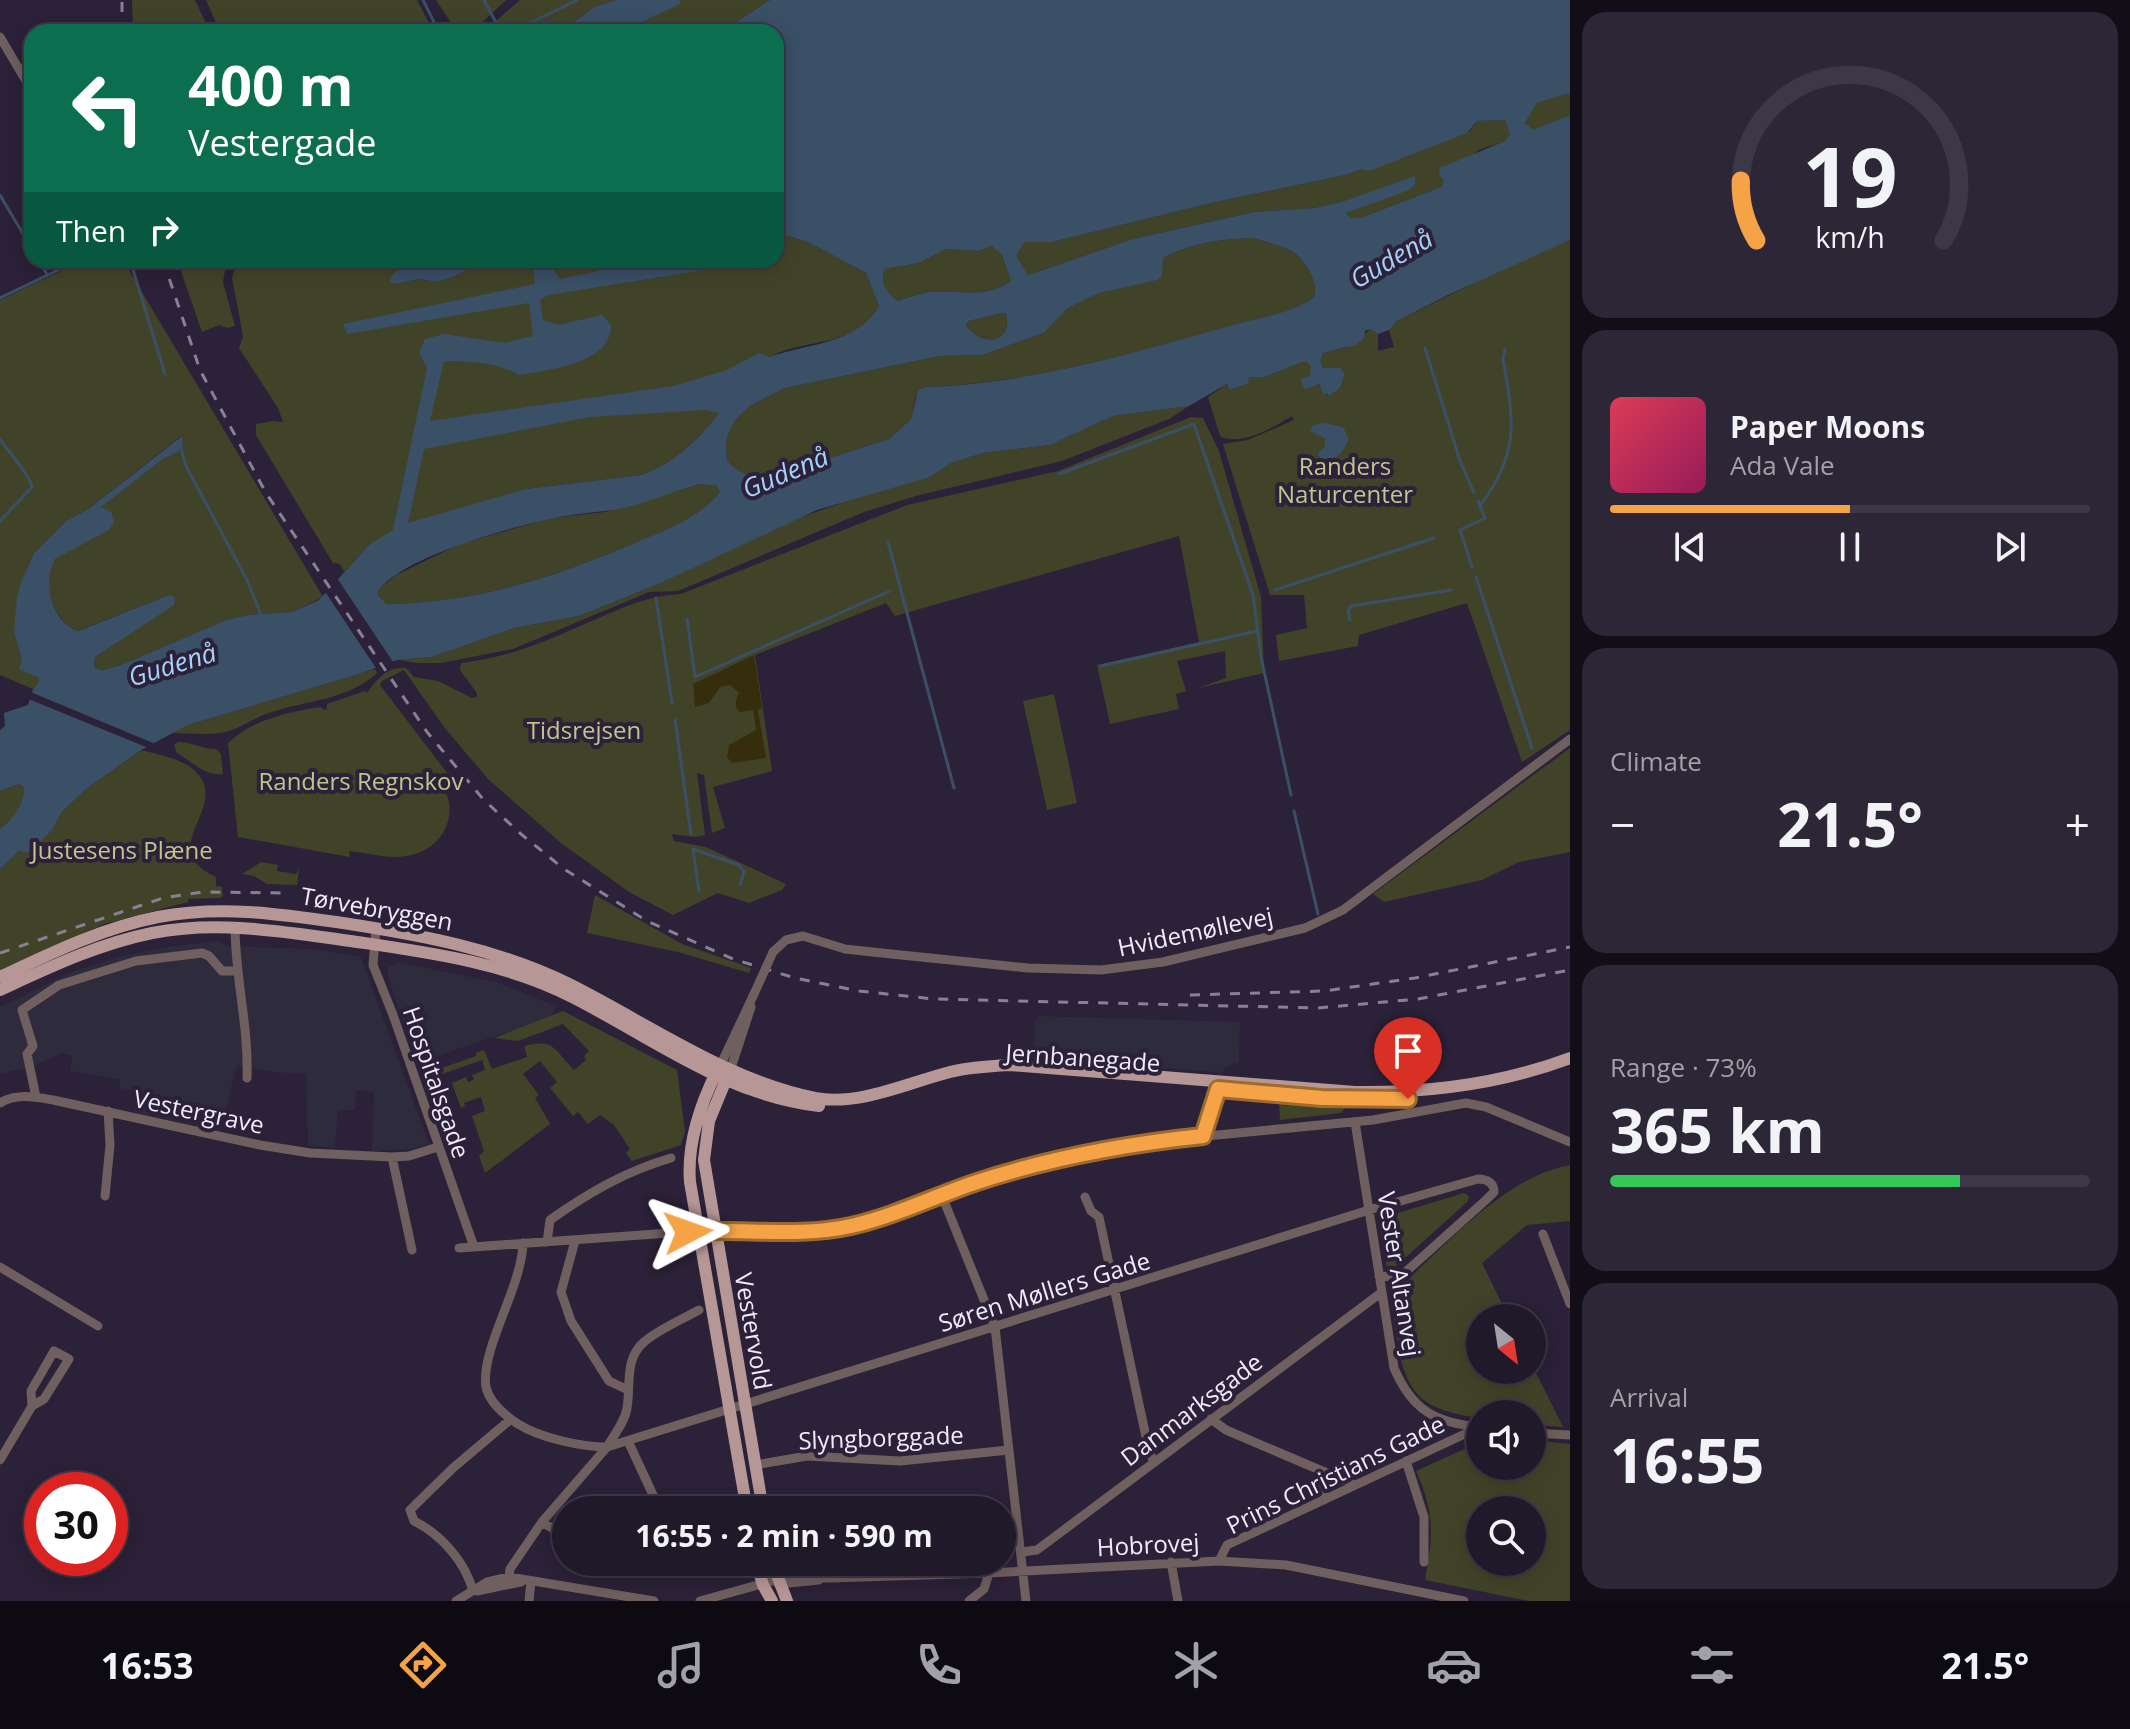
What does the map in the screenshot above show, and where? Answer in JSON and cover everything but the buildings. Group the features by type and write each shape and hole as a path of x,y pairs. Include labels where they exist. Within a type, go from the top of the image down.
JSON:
{"main road":[{"name":"Tørvebryggen","path":"0,977 95,934 139,921 218,910 255,911 376,928 462,945 551,975 723,1073"},
{"name":"Tørvebryggen","path":"0,990 82,953 119,941 187,928 276,930 455,958 545,985 723,1073"},
{"path":"1358,1096 1467,1085 1570,1058"},
{"path":"1358,1096 1408,1099 1460,1094 1524,1081 1570,1066"},
{"name":"Jernbanegade","path":"723,1073 793,1101 825,1107 867,1104 953,1079 993,1073 1358,1096"},
{"name":"Vestervold","path":"723,1073 703,1148 714,1230 761,1496"},
{"name":"Vestervold","path":"723,1073 694,1132 689,1161 698,1231 745,1496"},
{"path":"760,1576 772,1601"},
{"path":"777,1576 787,1601"}],"street":[{"path":"0,37 24,78"},
{"name":"Hvidemøllevej","path":"723,1073 773,952 786,940 803,936 845,949 1028,968 1101,970 1163,962 1305,928 1343,910 1570,739"},
{"path":"235,927 236,971 248,1062 247,1078"},
{"name":"Hospitalsgade","path":"376,928 373,962 377,979 393,1015 474,1247"},
{"path":"36,1097 27,1054 33,1046 22,1010 59,985 136,961 202,953 209,956 222,971 236,971"},
{"path":"1203,1136 1219,1085"},
{"name":"Vestergrave","path":"0,1103 9,1098 36,1097 310,1153 392,1157 409,1156 438,1147"},
{"path":"459,1248 714,1230 815,1231 843,1227 942,1196 975,1182 1072,1156 1144,1142 1410,1115 1466,1103 1511,1117 1570,1142"},
{"path":"105,1196 110,1145 108,1111"},
{"name":"Vester Altanvej","path":"1355,1122 1394,1368 1411,1400 1427,1413 1444,1422 1466,1426"},
{"path":"392,1157 412,1250"},
{"path":"547,1242 550,1220 587,1194 635,1170 671,1158"},
{"name":"Søren Møllers Gade","path":"607,1447 1369,1210 1478,1179 1486,1180 1494,1188 1487,1199 1400,1277 1379,1276"},
{"path":"942,1196 995,1327 1026,1601"},
{"path":"1085,1197 1091,1211 1099,1217 1149,1451 1154,1462"},
{"path":"1543,1234 1570,1304"},
{"path":"575,1241 561,1292 571,1321 609,1381 628,1390"},
{"path":"523,1243 520,1269 490,1356 486,1389 497,1406 532,1433 607,1447"},
{"path":"0,1267 98,1326"},
{"name":"Danmarksgade","path":"1022,1552 1037,1550 1382,1292"},
{"path":"509,1581 510,1569 542,1522 607,1447 625,1416 629,1372 637,1350 644,1341 699,1310"},
{"path":"0,1460 32,1406 44,1399 69,1359 54,1351 31,1391 32,1406"},
{"path":"473,1591 466,1569 425,1527 414,1521 410,1514 411,1505 511,1419"},
{"path":"1211,1419 1226,1430 1355,1485"},
{"name":"Prins Christians Gade","path":"1219,1561 1227,1545 1466,1433"},
{"path":"1546,1434 1570,1435"},
{"path":"628,1441 654,1496"},
{"name":"Slyngborggade","path":"755,1465 807,1456 900,1461 1009,1450"},
{"path":"1406,1461 1424,1517 1424,1562"},
{"path":"1322,1471 1324,1500"},
{"path":"542,1522 552,1528"},
{"path":"1171,1562 1178,1601"},
{"name":"Hobrovej","path":"1016,1571 1171,1562 1286,1565 1464,1601"},
{"name":"Hobrovej","path":"700,1601 779,1582 894,1576"},
{"path":"969,1601 984,1589 988,1576"},
{"path":"456,1601 487,1582 509,1581 531,1581 654,1601"},
{"path":"529,1601 531,1581"}],"shaded area":[{"path":"219,941 226,946 312,949 361,957 429,1144 411,1149 372,1151 374,1092 356,1090 355,1110 338,1110 335,1148 308,1146 306,1074 237,1065 221,1131 134,1112 137,1091 119,1088 120,1080 70,1071 72,1056 62,1053 34,1066 0,1074 0,1007 69,973 122,956"},
{"path":"398,962 496,982 556,1006 543,1033 500,1034 422,1062 416,1059 387,975 388,967"},
{"path":"1039,1016 1240,1022 1239,1062 1224,1068 1223,1073 1033,1057 1035,1020"}],"green space":[{"path":"132,0 195,0 206,24 133,24"},
{"path":"206,0 417,0 430,24 216,24"},
{"path":"436,0 506,0 480,24 452,24"},
{"path":"520,0 616,0 595,7 570,24 492,24"},
{"path":"680,0 770,0 733,24 638,24 679,4"},
{"path":"1570,93 1570,115 1532,131 1525,123 1537,103"},
{"path":"1505,120 1510,134 1505,141 1479,150 1441,187 1360,218 1351,218 1346,213 1415,177 1314,208 1254,212 1133,239 1028,275 1015,256 1023,242 1052,242 1211,203 1345,175 1470,131 1477,121"},
{"path":"784,235 810,243 866,273 879,306 856,330 765,360 693,442 652,471 641,475 526,489 369,545 344,572 340,564 333,563 256,435 256,424 283,422 278,408 239,348 243,336 232,278 235,268 402,268 395,284 420,279 435,282 471,268 784,268"},
{"path":"1253,238 1281,246 1302,260 1313,280 1314,297 1272,315 1078,366 1001,380 925,387 916,396 911,419 889,439 773,476 748,475 727,460 726,440 735,420 750,406 785,388 940,356 982,355 1044,333 1068,308 1099,293 1161,276 1163,258 1173,253 1206,243"},
{"name":"Randers Naturcenter","path":"1570,240 1570,730 1522,762 1467,603 1359,635 1358,646 1279,661 1276,635 1307,628 1304,595 1270,595 1223,444 1248,440 1294,420 1292,416 1257,434 1228,439 1220,436 1208,397 1227,384 1230,390 1249,383 1247,377 1265,377 1302,362 1307,362 1311,367 1311,376 1328,396 1340,388 1345,374 1336,368 1323,368 1320,361 1323,353 1348,347 1372,328 1378,334 1378,351 1394,347 1389,330 1397,321 1519,261"},
{"path":"993,246 1002,255 1011,281 1000,287 979,292 929,292 898,301 887,291 883,274 885,269 919,263 946,249 978,251"},
{"path":"67,268 128,268 323,597 292,612 226,620 121,665 103,670 94,668 95,657 119,641 169,595 77,631 62,619 51,600 47,578 49,568 62,553 93,539 100,507 163,459 178,452 181,436 87,510 66,521 34,553 21,582 14,632 23,660 20,666 39,678 39,682 33,689 0,675 0,300"},
{"path":"180,268 226,268 223,282 235,326 227,328 219,325 202,332"},
{"path":"1006,313 1007,323 1001,336 995,339 980,337 966,325 969,321"},
{"path":"1189,406 1169,419 1062,461 916,496 864,512 678,591 649,592 513,649 441,663 398,660 432,657 514,628 579,616 661,583 793,520 882,489 930,477 951,463 983,453 1050,445 1113,416"},
{"path":"1191,417 1203,418 1219,451 1261,597 1264,673 1198,688 1226,678 1225,651 1177,661 1186,691 1176,694 1179,709 1110,724 1097,665 1199,642 1179,536 895,616 886,603 755,655 772,771 713,787 725,828 712,833 704,775 697,773 705,835 672,834 674,841 706,847 786,884 782,890 749,903 718,893 673,915 629,892 561,843 488,779 444,727 404,670 380,685 457,786 446,792 449,803 447,824 436,842 427,849 406,856 349,851 350,857 238,837 228,743 260,722 296,711 327,709 327,704 365,691 367,693 384,674 400,668 406,668 414,677 438,681 472,698 477,697 460,670 461,663 516,651 632,604 681,594 907,505 1058,471"},
{"path":"700,484 717,486 720,492 692,516 607,555 546,577 452,599 387,604 377,594 396,575 460,544 551,518 605,512"},
{"path":"375,669 377,673 353,689 265,714 227,732 169,733 188,725"},
{"path":"1054,694 1077,803 1047,810 1023,701"},
{"path":"178,742 216,749 221,754 223,774 204,771 177,753 174,745"},
{"path":"1570,748 1570,852 1519,862 1482,880 1384,902 1373,894"},
{"name":"Justesens Plæne","path":"141,750 182,763 194,770 204,784 205,798 191,839 191,853 198,865 216,877 216,886 222,887 223,896 188,899 188,902 104,924 0,971 0,869 19,851 52,830 61,813 86,789"},
{"path":"19,784 24,787 20,805 0,829 0,791"},
{"path":"261,862 278,865 277,871 296,874 299,869 297,885 267,884 254,876 242,874"},
{"path":"595,895 682,944 751,968 749,973 678,952 587,933"},
{"path":"563,1011 677,1070 685,1132 681,1145 632,1161 626,1153 630,1149 614,1125 600,1115 588,1124 578,1112 573,1116 550,1088 557,1082 540,1061 523,1074 539,1095 535,1098 550,1124 485,1173 479,1156 484,1151 472,1116 485,1111 481,1097 464,1103 465,1106 461,1108 452,1083 466,1077 468,1082 474,1080 472,1075 485,1070 482,1060 431,1078 443,1114 436,1117 422,1075 476,1056 484,1050 492,1069 527,1057 524,1046 534,1044 553,1048 574,1070 586,1060 584,1056 589,1051 563,1024 518,1041 494,1038"},
{"path":"1279,1102 1346,1107 1341,1113 1280,1120"},
{"path":"1570,1165 1570,1221 1527,1225 1482,1263 1502,1304 1466,1304 1466,1384 1542,1384 1563,1427 1546,1426 1546,1400 1466,1400 1466,1416 1430,1404 1411,1386 1400,1357 1394,1316 1394,1303 1399,1291 1480,1213 1524,1182"},
{"path":"1464,1193 1469,1196 1468,1201 1394,1268 1387,1268 1379,1223 1381,1218"},
{"path":"1546,1441 1570,1444 1570,1601 1529,1601 1425,1580 1431,1525 1427,1500 1416,1471 1466,1448 1466,1480 1546,1480"}],"sand":[{"path":"754,655 766,758 732,763 727,757 729,745 756,730 753,710 738,710 736,703 739,693 730,685 720,687 709,703 695,707 693,684"}],"water":[{"path":"616,0 680,0 680,4 638,24 570,24 595,7"},
{"name":"Gudenå","path":"770,0 1570,0 1570,93 1537,103 1525,123 1533,130 1570,115 1570,240 1448,295 1397,321 1389,330 1378,334 1371,329 1365,331 1364,338 1355,345 1323,353 1320,361 1323,368 1340,368 1345,374 1340,388 1329,396 1323,394 1319,384 1304,389 1301,379 1310,376 1311,367 1307,362 1302,362 1265,377 1248,377 1249,383 1230,390 1227,384 1189,406 1113,416 1050,445 983,453 951,463 930,477 817,510 661,583 579,616 514,628 432,657 397,660 188,725 141,750 86,789 61,813 52,830 33,849 19,851 0,869 0,829 17,811 24,787 19,784 0,791 0,730 5,726 4,713 28,705 39,682 39,678 19,669 22,660 14,632 17,597 34,553 66,521 87,510 182,436 183,445 178,452 163,459 101,507 111,512 114,522 109,530 55,559 51,568 49,589 55,610 61,619 78,631 169,595 175,598 174,605 95,657 94,668 103,670 121,665 226,620 292,612 319,600 369,545 393,530 427,368 419,353 425,339 444,334 504,343 533,336 529,303 347,334 343,324 535,284 533,268 552,268 560,279 613,268 716,268 548,295 540,300 543,320 558,325 602,315 611,325 609,338 601,348 562,367 519,375 492,365 444,361 430,421 674,386 727,370 759,353 769,357 830,341 870,319 879,306 866,273 810,243 784,235 784,24 733,24","holes":["1505,120 1510,134 1505,141 1440,168 1439,174 1444,181 1441,187 1360,218 1351,218 1346,213 1409,190 1415,185 1415,176 1341,202 1314,208 1254,212 1133,239 1028,275 1016,256 1024,242 1052,242 1362,169 1369,171 1467,133 1477,121","1253,238 1281,246 1302,260 1312,277 1314,297 1275,314 1119,356 1003,380 925,387 918,391 911,419 889,439 773,476 748,475 727,460 726,440 735,420 750,406 785,388 940,356 982,355 1044,333 1068,308 1099,293 1157,280 1162,276 1163,258 1173,253 1206,243","992,246 1002,255 1011,281 980,292 929,292 898,301 887,291 883,279 885,269 919,263 946,249 978,251","1006,313 1007,323 1001,336 988,339 973,333 966,325 969,321","706,410 719,413 684,450 663,465 641,475 526,489 408,523 424,449 590,417","700,484 717,486 720,492 692,516 607,555 546,577 452,599 387,604 377,594 388,581 406,569 456,546 532,523 643,503"]},
{"path":"471,268 435,282 420,279 395,284 389,281 402,269"},
{"path":"1324,423 1343,427 1349,439 1339,455 1321,460 1318,453 1325,446 1325,438 1310,431 1313,425"}],"pier":[{"path":"337,578 395,665 378,671 324,590"},
{"path":"28,691 158,745 151,749 26,698"}],"waterway":[{"path":"423,0 435,24"},
{"path":"484,0 497,24"},
{"path":"528,24 577,0"},
{"path":"0,195 24,236"},
{"path":"43,268 47,274"},
{"path":"0,298 62,268"},
{"path":"132,268 165,374"},
{"path":"1425,348 1460,461 1474,493"},
{"path":"1480,506 1502,469 1511,436 1510,401 1503,359 1505,349"},
{"path":"1059,474 1194,424 1253,595 1261,657 1291,795"},
{"path":"0,439 23,469 32,487 0,521"},
{"path":"180,445 186,466 247,580 262,617"},
{"path":"1472,567 1460,530 1485,518 1478,501"},
{"path":"1275,590 1434,538"},
{"path":"888,542 954,788"},
{"path":"1476,577 1532,748"},
{"path":"1350,620 1348,611 1351,606 1451,590"},
{"path":"687,619 695,677 890,591"},
{"path":"656,598 672,703"},
{"path":"1101,666 1257,631"},
{"path":"675,720 691,834"},
{"path":"1294,811 1318,914"},
{"path":"699,891 693,849 739,865 744,872 740,885"}],"railway":[{"path":"122,0 122,24"},
{"path":"166,268 200,370 266,493 427,732 483,799 521,834 564,869 647,921 733,959 795,978 859,991 934,999 1318,1008 1418,999 1570,970"},
{"path":"0,953 163,898 203,892 287,893"},
{"path":"1190,995 1324,991 1415,978 1570,947"}],"route":[{"path":"688,1232 726,1229 815,1231 851,1226 975,1182 1044,1162 1144,1142 1203,1136 1202,1131 1218,1089 1322,1098 1408,1099"}],"park label":[{"name":"Tidsrejsen","path":"584,729"},
{"name":"Randers Regnskov","path":"361,780"}]}
